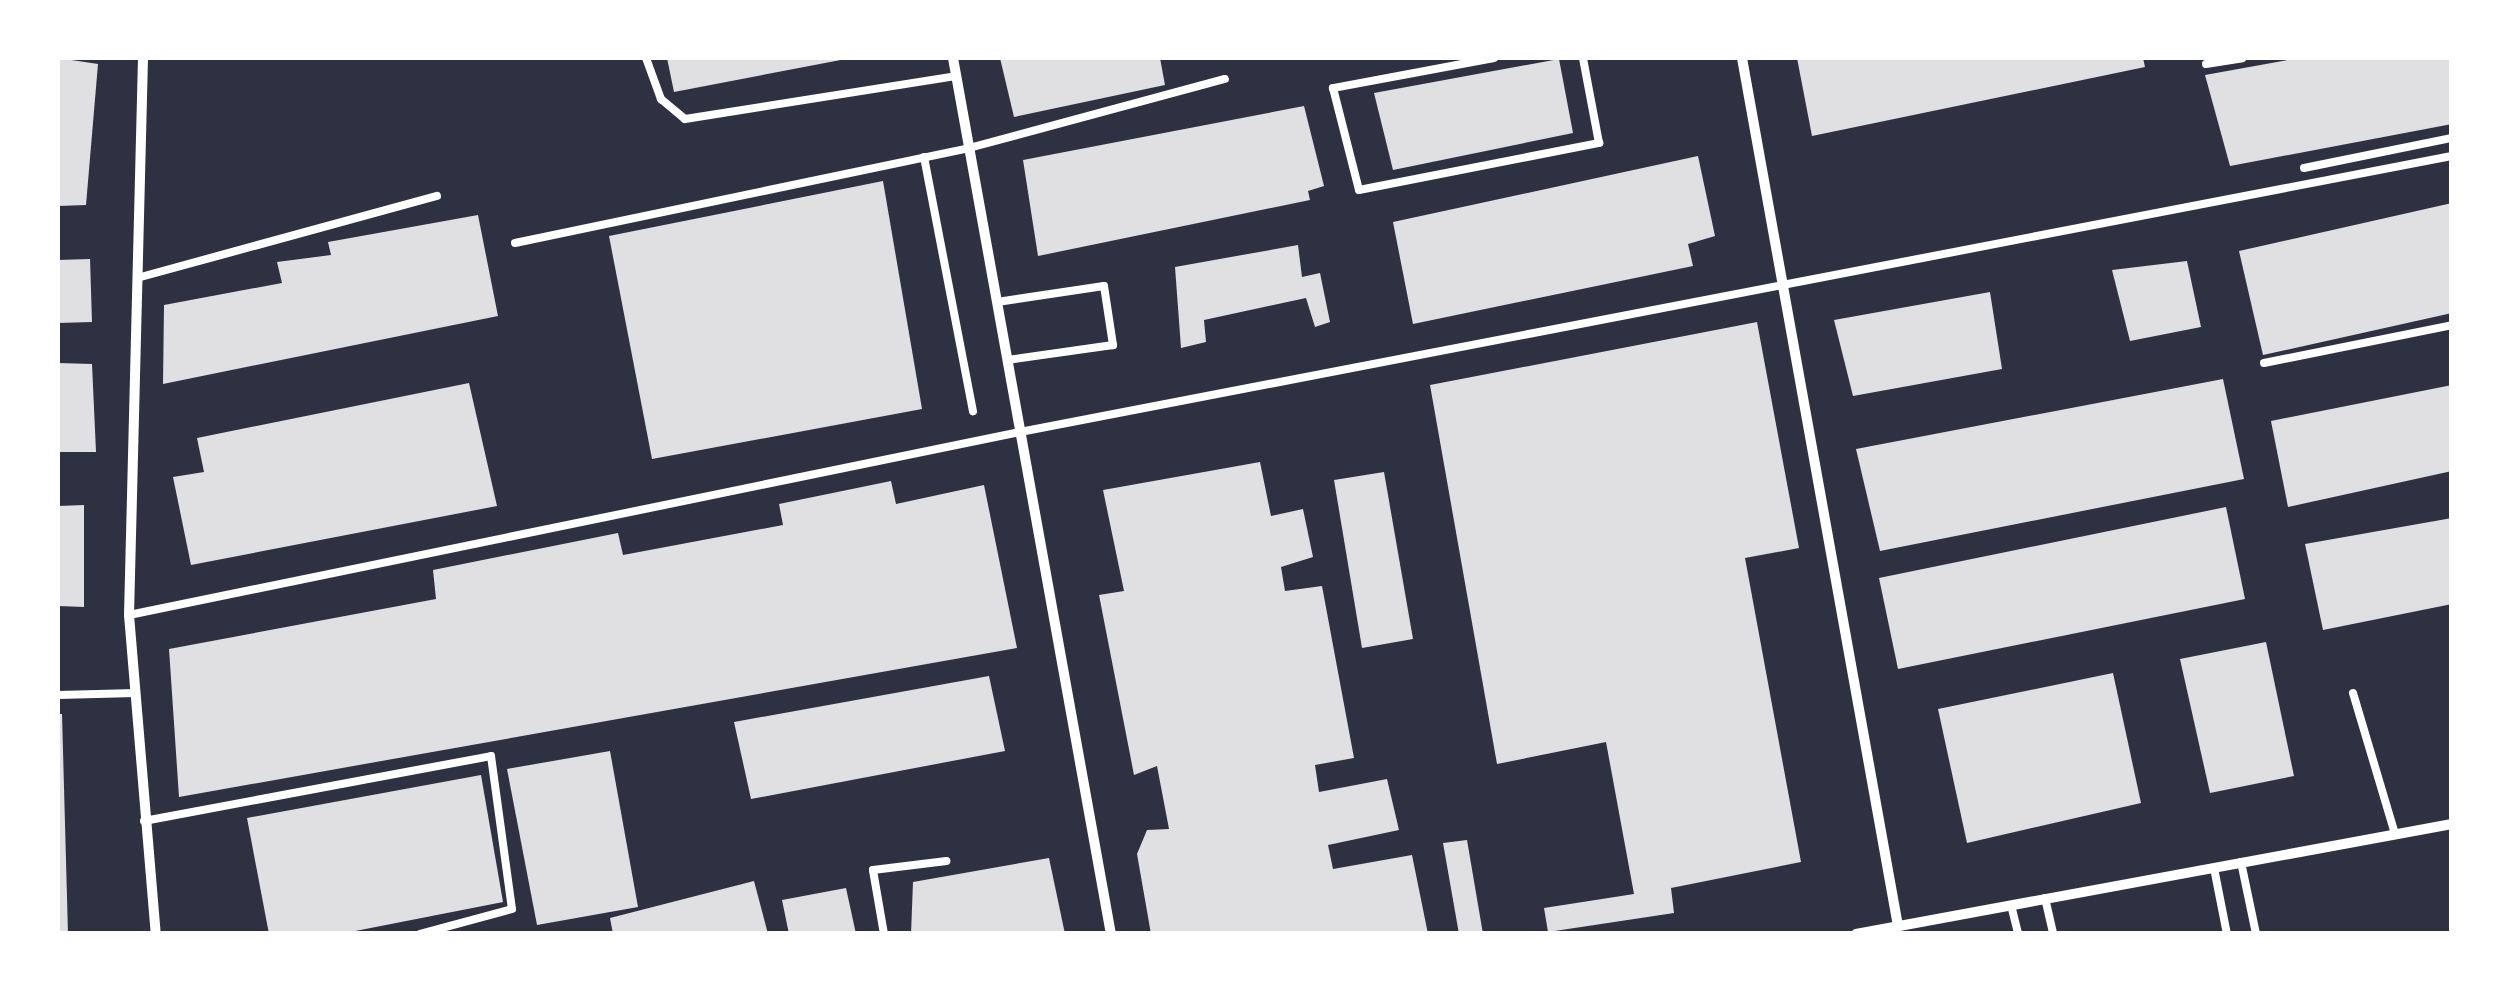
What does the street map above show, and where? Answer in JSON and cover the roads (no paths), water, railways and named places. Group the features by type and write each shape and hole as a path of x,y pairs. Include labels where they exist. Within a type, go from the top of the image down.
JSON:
{"street":[{"path":"143,58 129,615 156,934"},
{"path":"953,58 1110,934"},
{"path":"1742,58 1898,926"},
{"path":"1856,934 2452,824"}],"lane":[{"path":"646,58 661,100 685,120 956,76"},
{"path":"1494,58 1333,88 1360,190 1599,143 1583,58"},
{"path":"2206,64 2243,58"},
{"path":"516,242 969,148 1225,79"},
{"path":"2304,168 2452,138"},
{"path":"129,615 1020,432 1783,281 2452,156"},
{"path":"924,158 973,411"},
{"path":"137,278 437,196"},
{"path":"997,302 1104,286 1113,345 1007,360"},
{"path":"2264,363 2452,325"},
{"path":"58,696 134,693"},
{"path":"2354,693 2396,834"},
{"path":"144,820 491,756 512,909 420,934"},
{"path":"884,934 873,870 946,860"},
{"path":"2241,862 2256,934"},
{"path":"2214,868 2227,934"},
{"path":"2045,898 2052,934"},
{"path":"2011,905 2018,934"}]}
